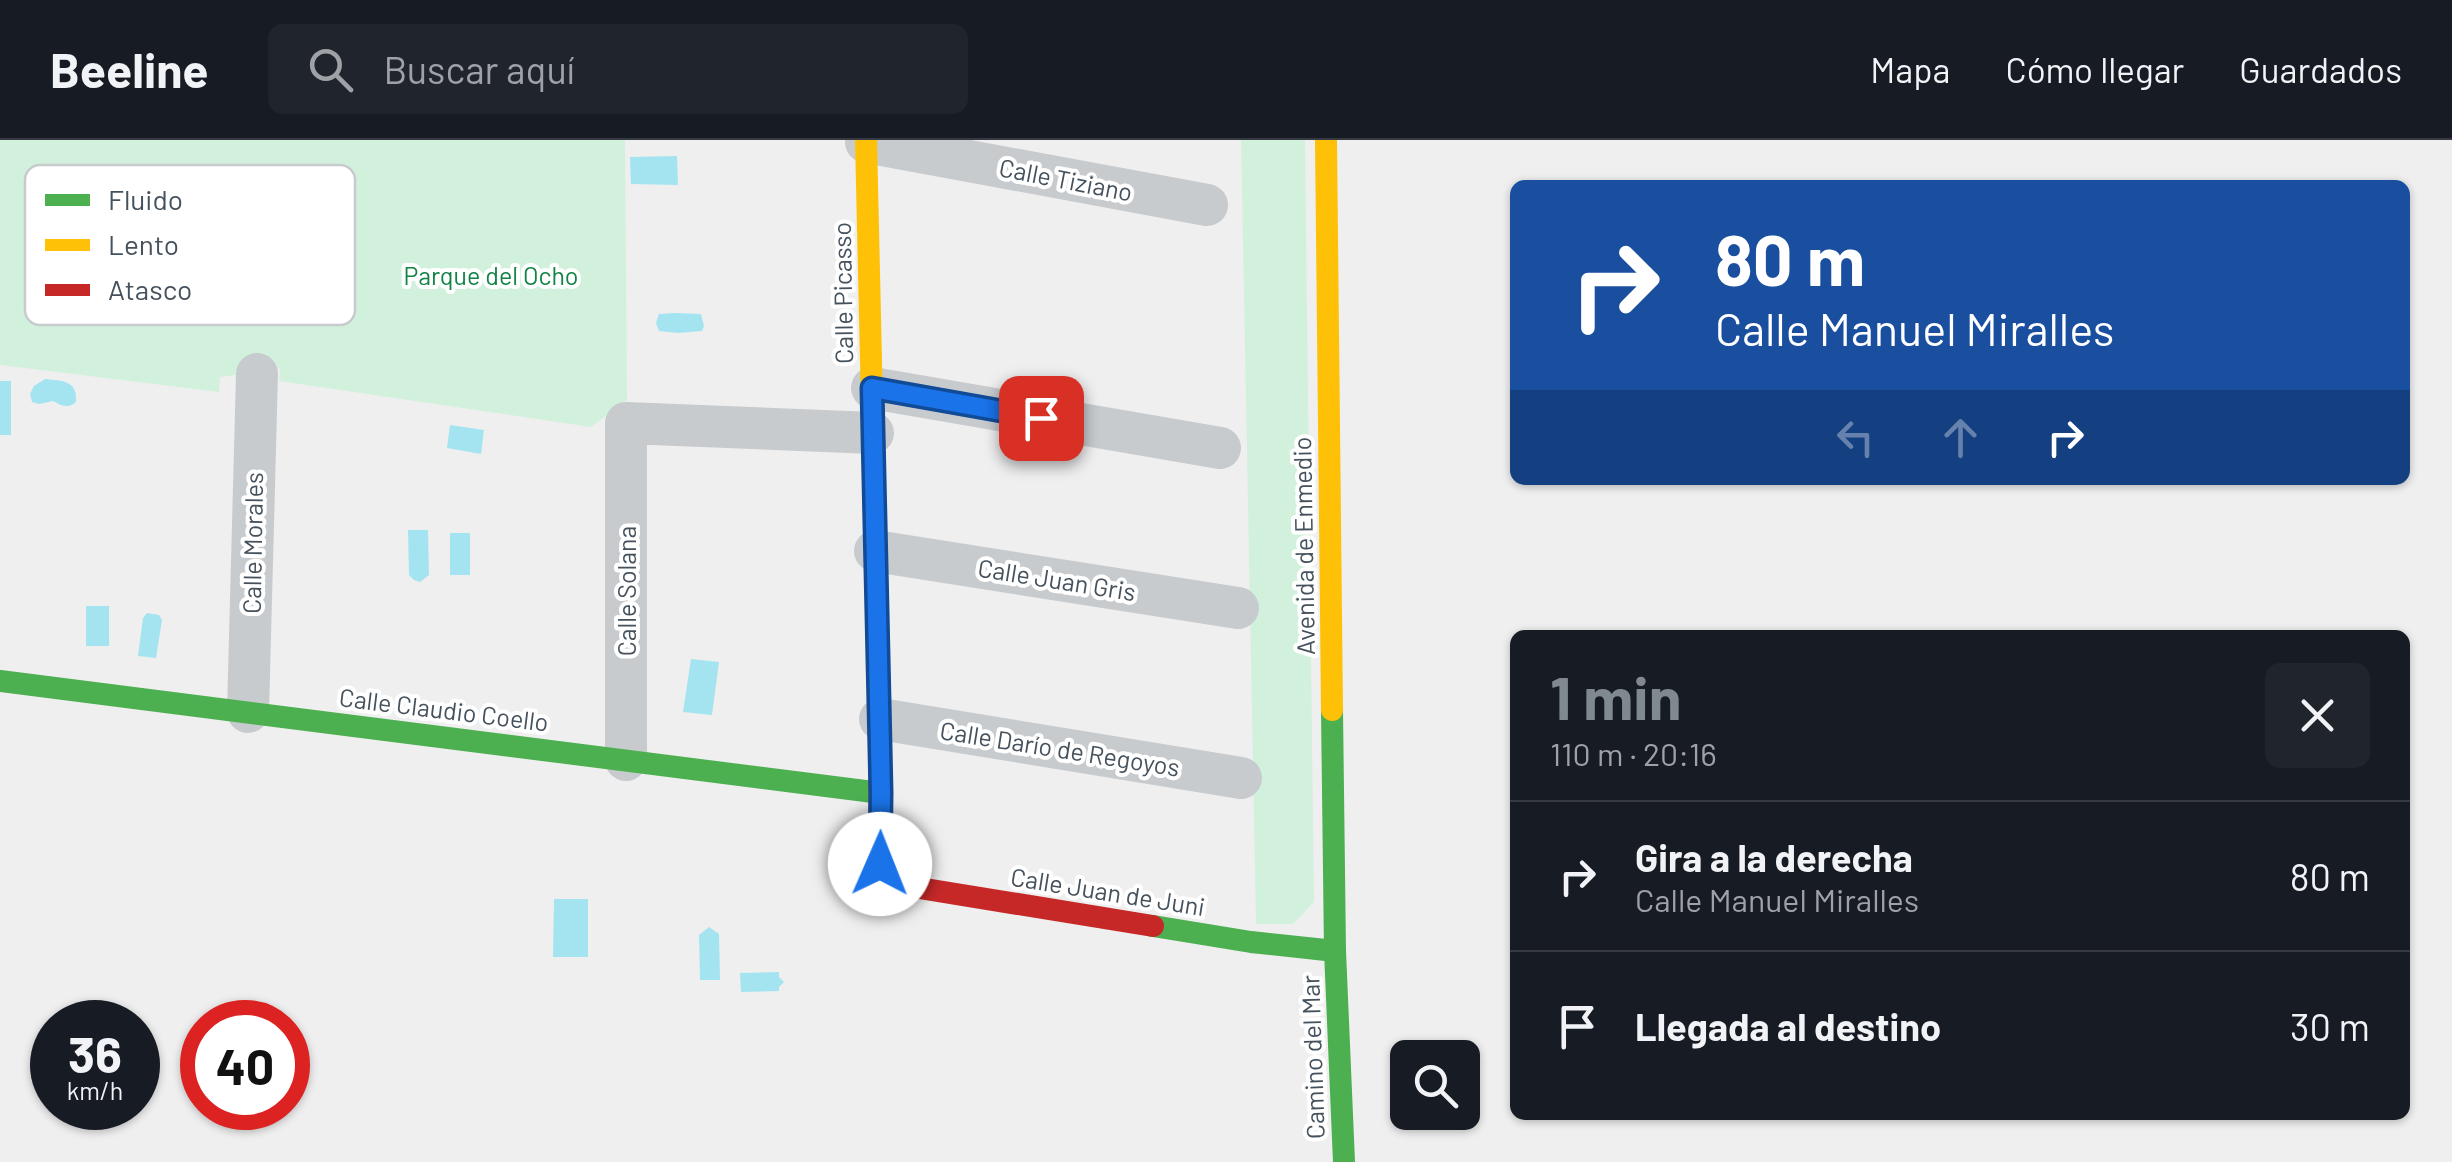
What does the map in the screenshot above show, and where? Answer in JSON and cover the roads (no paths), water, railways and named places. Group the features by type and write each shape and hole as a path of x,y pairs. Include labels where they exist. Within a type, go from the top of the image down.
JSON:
{"street":[{"name":"Avenida de Enmedio","path":"1326,140 1335,951"},
{"name":"Calle Tiziano","path":"866,141 1207,206"},
{"name":"Calle Picasso","path":"866,141 880,864"},
{"name":"Calle Morales","path":"248,712 256,374"},
{"path":"872,388 1220,448"},
{"name":"Calle Solana","path":"626,760 626,423 873,433"},
{"name":"Calle Juan Gris","path":"876,551 1238,608"},
{"name":"Calle Claudio Coello","path":"0,680 881,793"},
{"name":"Calle Darío de Regoyos","path":"880,718 1241,778"},
{"name":"Calle Juan de Juni","path":"880,864 906,886 1250,942 1335,951"},
{"name":"Camino del Mar","path":"1335,951 1344,1162"}],"water":[{"path":"677,156 678,185 631,184 630,157"},
{"path":"659,314 701,314 702,331 659,331"},
{"path":"45,379 72,386 76,402 67,406 53,401 32,402 34,386"},
{"path":"0,381 11,381 11,435 0,435"},
{"path":"450,425 484,430 481,454 447,448"},
{"path":"408,530 428,530 429,575 420,582 409,575"},
{"path":"450,533 470,533 470,575 450,575"},
{"path":"86,606 109,606 109,646 86,646"},
{"path":"147,613 159,615 162,620 156,658 138,656"},
{"path":"691,659 719,662 712,715 683,712"},
{"path":"554,899 588,899 588,957 553,957"},
{"path":"709,927 719,934 720,980 700,980 699,935"},
{"path":"779,972 784,982 779,991 741,992 740,973"}],"park label":[{"name":"Parque del Ocho","path":"491,275"}]}
